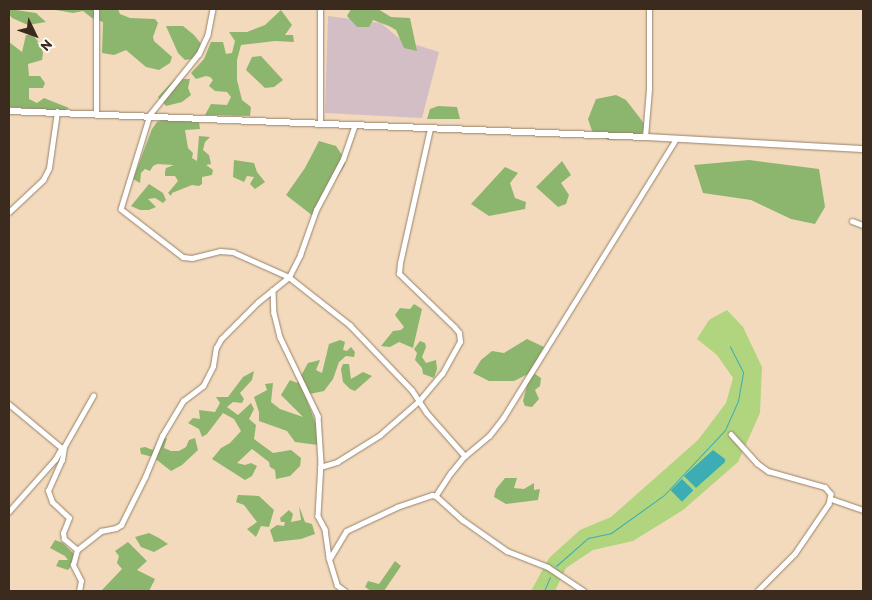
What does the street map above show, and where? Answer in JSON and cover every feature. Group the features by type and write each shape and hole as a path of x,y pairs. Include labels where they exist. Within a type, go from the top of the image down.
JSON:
{"street":[{"path":"96,9 96,113"},
{"path":"214,9 208,35 199,54 150,116 121,210 183,257 192,258 220,251 233,252 289,277 350,325 403,380 427,414 465,456"},
{"path":"320,9 320,123"},
{"path":"645,137 649,89 649,9"},
{"path":"9,111 96,113 645,137 863,149"},
{"path":"9,212 43,180 49,168 57,112"},
{"path":"78,591 81,581 72,565 77,550 101,531 121,525 162,436 183,401 203,386 213,366 216,348 221,339 234,324 289,277 300,255 316,210 343,159 355,125"},
{"path":"320,467 337,462 380,435 418,401 442,374 460,342 459,333 455,328 399,274 430,129"},
{"path":"329,558 346,532 396,507 418,499 436,496 465,456 488,436 502,418 676,139"},
{"path":"852,221 863,225"},
{"path":"273,290 274,313 280,337 318,416 320,467 318,516 326,535 329,558 337,585 345,591"},
{"path":"77,550 64,539 63,533 69,518 52,502 47,493 62,460 64,447 93,396"},
{"path":"9,404 62,448 56,460 9,512"},
{"path":"731,434 762,467 781,476 825,487 829,490 831,499 795,554 758,591"},
{"path":"436,496 463,520 508,551 548,567 584,591"},
{"path":"831,499 863,510"},
{"path":"333,591 337,585"}],"shaded area":[{"path":"328,16 381,23 401,40 439,52 422,118 325,113"}],"green space":[{"path":"9,9 36,13 46,22 28,25 12,18 9,14"},
{"path":"118,9 120,14 130,18 155,19 158,23 153,37 154,41 172,57 170,63 159,70 146,67 126,50 114,55 102,53 103,22 92,18 83,11 73,13 56,10"},
{"path":"351,9 378,9 391,17 410,18 417,51 404,48 396,30 389,26 373,20 369,27 357,27 347,16"},
{"path":"281,10 292,25 285,35 293,35 294,42 275,41 241,45 237,60 237,80 242,100 251,107 250,116 205,115 211,104 227,105 231,97 227,92 215,91 209,86 213,80 210,77 206,76 196,79 191,73 204,59 211,42 223,42 226,54 232,53 235,41 229,32 247,32 265,25"},
{"path":"166,26 183,26 194,35 202,45 198,58 185,60 178,53"},
{"path":"26,35 33,35 40,44 43,53 42,60 28,64 29,76 40,76 45,83 43,88 29,88 29,99 37,103 44,98 69,108 63,111 9,107 9,42 22,52"},
{"path":"261,56 283,80 274,87 265,88 246,70 252,57"},
{"path":"175,79 190,79 188,88 191,95 182,102 166,106 158,97"},
{"path":"616,95 626,100 646,126 640,137 608,140 592,131 588,119 596,99"},
{"path":"438,106 457,107 460,119 427,119 430,109"},
{"path":"162,120 199,122 200,129 185,130 188,148 193,153 192,158 197,161 199,136 210,137 205,142 203,150 209,155 211,164 206,165 213,170 212,175 202,177 202,184 199,186 192,185 172,193 171,196 168,193 178,181 175,176 165,176 165,172 166,168 174,165 157,164 150,171 145,169 141,173 140,183 133,179 152,129 157,122"},
{"path":"319,141 336,146 344,158 345,165 313,216 286,195 305,168"},
{"path":"234,160 254,163 257,172 265,182 255,189 250,184 254,177 247,176 244,182 233,177"},
{"path":"749,160 819,169 825,207 815,224 791,219 751,200 703,193 694,165"},
{"path":"562,161 571,175 561,183 569,195 566,204 558,207 536,187"},
{"path":"505,167 518,173 510,183 515,198 526,202 525,209 489,216 471,204"},
{"path":"149,184 163,193 166,200 163,203 155,198 148,199 156,207 149,210 140,210 131,206"},
{"path":"414,304 422,309 413,348 399,342 390,347 381,346 393,331 401,330 404,327 395,315 400,308 410,309"},
{"path":"727,310 743,327 762,367 760,413 738,462 683,510 633,541 593,550 566,568 555,591 531,591 549,558 580,530 611,517 698,440 726,403 733,378 717,355 697,339 709,320"},
{"path":"527,339 544,347 530,373 514,381 489,381 473,373 481,360 492,351 504,353"},
{"path":"340,340 345,342 343,350 347,351 351,347 355,352 354,357 346,356 339,362 333,379 324,391 305,395 318,429 318,445 295,442 287,431 259,421 259,412 254,397 267,390 265,384 273,383 271,402 280,409 303,417 281,395 290,380 297,383 308,363 320,360 316,370 322,373 329,344"},
{"path":"420,341 425,343 426,347 422,357 426,363 436,360 437,369 434,378 423,374 422,368 415,360 417,353 414,349"},
{"path":"343,364 349,364 351,379 363,372 372,376 355,391 350,389 343,382 341,369"},
{"path":"254,371 252,380 240,393 244,399 242,403 233,402 227,407 238,415 251,403 254,409 249,419 256,425 254,439 273,453 291,450 301,458 300,466 290,476 276,479 275,470 270,467 269,462 252,449 237,463 245,465 251,463 257,466 252,476 245,480 212,459 221,448 230,443 241,431 234,419 223,413 207,434 202,437 199,429 188,423 193,418 200,419 199,410 215,412 220,403 216,397 228,397 243,377"},
{"path":"535,374 541,378 540,386 535,390 539,399 532,407 525,406 523,401 529,377"},
{"path":"167,438 164,448 171,451 179,451 186,447 189,440 195,438 198,450 182,465 171,471 153,457 141,454 140,448 145,447 153,450 158,441"},
{"path":"505,478 517,478 514,488 524,489 534,483 534,490 540,489 538,500 506,504 494,497 496,489"},
{"path":"238,495 259,496 274,510 269,527 261,526 256,537 247,529 257,522 244,505 236,502"},
{"path":"299,506 305,522 312,524 315,534 301,539 274,542 270,530 277,525 284,526 285,522 281,522 280,518 289,510 293,514 291,522 301,520"},
{"path":"149,533 168,544 154,552 141,547 135,537"},
{"path":"55,540 63,543 77,557 68,570 56,566 59,560 68,560 65,556 50,548"},
{"path":"128,542 147,561 137,570 155,579 149,591 101,591 122,569 117,563 119,556 115,551"},
{"path":"395,561 401,566 384,591 371,591 365,587 368,581 379,584"}],"water":[{"path":"713,450 725,459 725,462 696,488 684,476"},
{"path":"682,479 693,490 682,502 671,490"}],"waterway":[{"path":"556,566 588,538 611,533 664,495 725,430 738,401 743,372 730,346"},
{"path":"544,591 550,577"}]}
